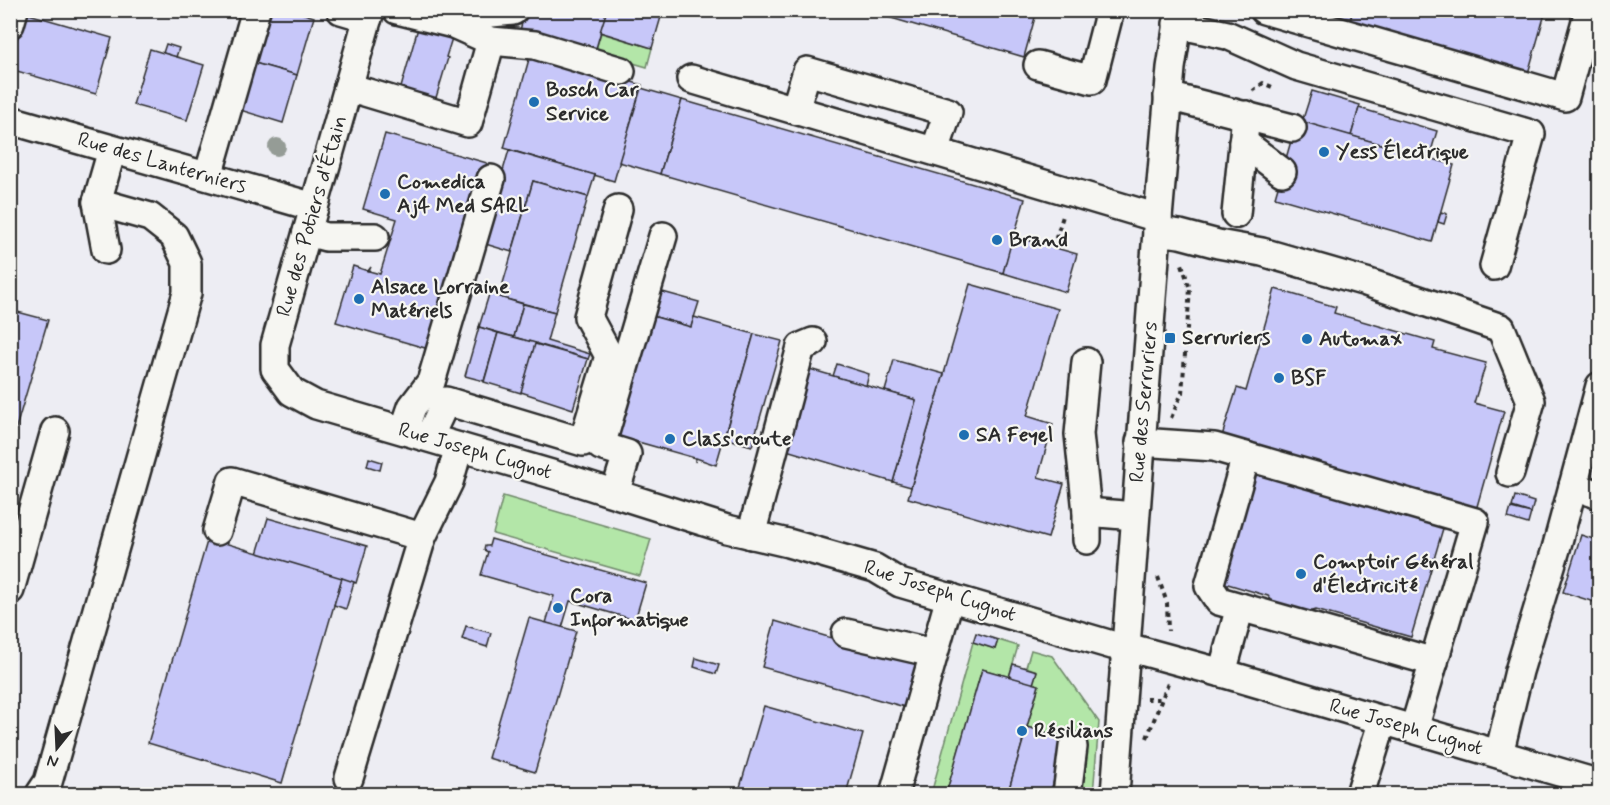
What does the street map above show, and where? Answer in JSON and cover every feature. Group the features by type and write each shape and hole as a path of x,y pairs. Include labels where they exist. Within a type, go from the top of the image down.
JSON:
{"street":[{"path":"10,24 14,10"},
{"path":"208,176 256,10"},
{"path":"341,10 369,14"},
{"path":"397,10 453,24 491,41 535,45 621,71"},
{"path":"471,10 481,14 513,11"},
{"path":"1038,65 1092,80 1110,10"},
{"path":"1263,10 1565,97 1589,10"},
{"name":"Rue des Potiers d'Étain","path":"316,405 292,392 275,369 275,345 369,14"},
{"path":"1179,17 1227,34 1296,66 1531,134 1494,266"},
{"name":"Rue des Serruriers","path":"1114,795 1135,516 1152,443 1165,227 1168,96 1179,17"},
{"path":"348,87 468,123 491,41"},
{"path":"795,110 807,71 948,112 935,151"},
{"path":"691,79 935,151 1218,244 1262,252 1366,282 1501,328 1531,401 1510,473"},
{"path":"1168,96 1292,128"},
{"path":"1236,214 1246,115"},
{"name":"Rue des Lanterniers","path":"10,120 208,176 311,219 326,237 375,237"},
{"path":"1243,142 1282,172"},
{"path":"106,250 97,202 112,150"},
{"path":"416,434 412,407 431,382 491,179"},
{"path":"40,795 48,782 187,293 187,263 174,236 150,217 97,202"},
{"path":"592,444 609,356 588,316 618,209"},
{"path":"572,480 592,444 663,236"},
{"path":"751,535 801,347 813,342"},
{"path":"1086,362 1079,434 1087,512 1086,540"},
{"path":"1499,754 1599,386"},
{"path":"416,434 446,401 627,454 615,493"},
{"name":"Rue Joseph Cugnot","path":"316,405 572,480 728,529 875,568 900,583 1222,673 1499,754 1583,785"},
{"path":"10,590 55,431"},
{"path":"1152,443 1214,447 1475,522 1414,729"},
{"path":"349,778 422,537 449,482 459,447"},
{"path":"1246,456 1209,586 1219,601 1434,662"},
{"path":"217,531 232,481 422,537"},
{"path":"1573,486 1599,495"},
{"path":"1087,512 1135,516"},
{"path":"894,795 950,597"},
{"path":"1222,673 1240,607"},
{"path":"846,633 933,653"},
{"path":"1360,795 1383,720"},
{"path":"1067,795 1073,747"}],"path":[{"path":"1152,443 1166,429 1182,393 1190,289 1179,255 1165,227"},
{"path":"1146,741 1168,685 1167,603 1156,570"}],"green space":[{"path":"601,33 652,48 647,67 595,52"},
{"path":"503,496 651,539 640,576 493,534"},
{"path":"998,640 1018,646 1009,677 982,669 946,794 931,794 973,642 995,649"},
{"path":"1031,650 1052,656 1099,722 1093,794 1077,794 1066,738 1027,727 1039,686 1033,684 1037,671 1026,667"}],"building":[{"path":"215,10 240,10 238,17"},
{"path":"266,10 291,10 314,17 297,75 251,62"},
{"path":"523,10 607,10 595,52 520,30 525,13"},
{"path":"607,10 663,10 652,48 600,32"},
{"path":"864,10 1037,10 1024,57"},
{"path":"1306,10 1353,10 1349,25"},
{"path":"1353,10 1546,10 1527,77 1349,25"},
{"path":"25,13 112,38 96,94 10,69 10,62"},
{"path":"418,28 452,38 435,101 400,91"},
{"path":"166,44 179,48 176,57 163,53"},
{"path":"150,49 204,65 187,120 133,105"},
{"path":"531,52 642,85 614,181 504,148"},
{"path":"251,62 297,75 283,123 237,109"},
{"path":"641,88 682,100 660,174 619,162"},
{"path":"1312,91 1360,105 1351,136 1302,122"},
{"path":"682,100 1025,199 1003,273 660,174"},
{"path":"1359,108 1437,131 1429,158 1351,136"},
{"path":"1297,120 1454,165 1432,242 1275,197"},
{"path":"385,134 487,163 432,350 336,322 353,266 368,271 371,267 369,271 380,274 397,219 363,209"},
{"path":"509,150 595,175 588,197 533,181 512,252 482,243"},
{"path":"533,181 588,197 555,312 499,297"},
{"path":"1441,212 1447,214 1444,224 1438,222"},
{"path":"1013,236 1077,254 1066,292 1003,273"},
{"path":"970,284 1058,309 1027,416 1053,424 1038,477 1064,484 1048,538 908,498"},
{"path":"491,288 501,291 499,297 523,304 514,337 479,327"},
{"path":"1275,289 1336,307 1334,313 1435,342 1433,349 1486,363 1474,403 1504,411 1476,510 1222,436 1237,388 1246,391"},
{"path":"659,291 699,302 691,327 652,316"},
{"path":"523,304 555,312 547,341 590,354 588,359 514,337"},
{"path":"10,310 48,320 10,448"},
{"path":"652,316 691,327 694,317 754,334 716,465 696,458 695,462 695,458 631,440 629,444 616,441"},
{"path":"479,327 498,333 484,381 465,376"},
{"path":"498,333 536,343 521,393 484,382"},
{"path":"754,334 782,341 752,446 724,438"},
{"path":"535,344 588,359 573,409 521,392"},
{"path":"894,360 944,374 911,487 893,482 916,400 885,391"},
{"path":"837,364 869,374 866,386 833,376"},
{"path":"806,368 916,400 893,482 783,449"},
{"path":"369,458 382,462 380,470 367,466"},
{"path":"1254,469 1444,525 1411,637 1316,610 1306,613 1274,603 1268,596 1221,582"},
{"path":"1515,496 1534,502 1531,513 1512,507"},
{"path":"1511,508 1531,513 1528,524 1508,518"},
{"path":"268,518 367,546 356,583 257,554"},
{"path":"1581,535 1600,541 1600,604 1563,592"},
{"path":"208,538 342,578 282,783 148,743"},
{"path":"491,539 646,583 635,620 570,601 562,628 546,623 554,596 481,575 488,552 484,550 485,546 489,546"},
{"path":"342,578 354,582 346,609 334,605"},
{"path":"529,618 576,631 535,772 488,758"},
{"path":"775,621 918,664 905,707 762,667"},
{"path":"466,626 491,633 487,647 462,639"},
{"path":"976,633 998,640 995,649 973,642"},
{"path":"696,658 719,665 716,674 694,667"},
{"path":"1013,664 1037,671 1033,684 1009,677"},
{"path":"982,669 1039,685 1007,794 946,794"},
{"path":"764,706 863,734 846,794 738,794"},
{"path":"1027,727 1066,738 1050,794 1030,794 1009,789"}],"place":[{"name":"Bosch Car Service","path":"534,102"},
{"name":"Yess Électrique","path":"1324,152"},
{"name":"Comedica Aj4 Med SARL","path":"385,194"},
{"name":"Brand","path":"997,240"},
{"name":"Alsace Lorraine Matériels","path":"359,299"},
{"name":"Serruriers","path":"1170,338"},
{"name":"Automax","path":"1307,339"},
{"name":"BSF","path":"1279,378"},
{"name":"SA Feyel","path":"964,435"},
{"name":"Class'croute","path":"670,439"},
{"name":"Comptoir Général d'Électricité","path":"1301,574"},
{"name":"Cora Informatique","path":"558,608"},
{"name":"Résilians","path":"1022,731"}]}
